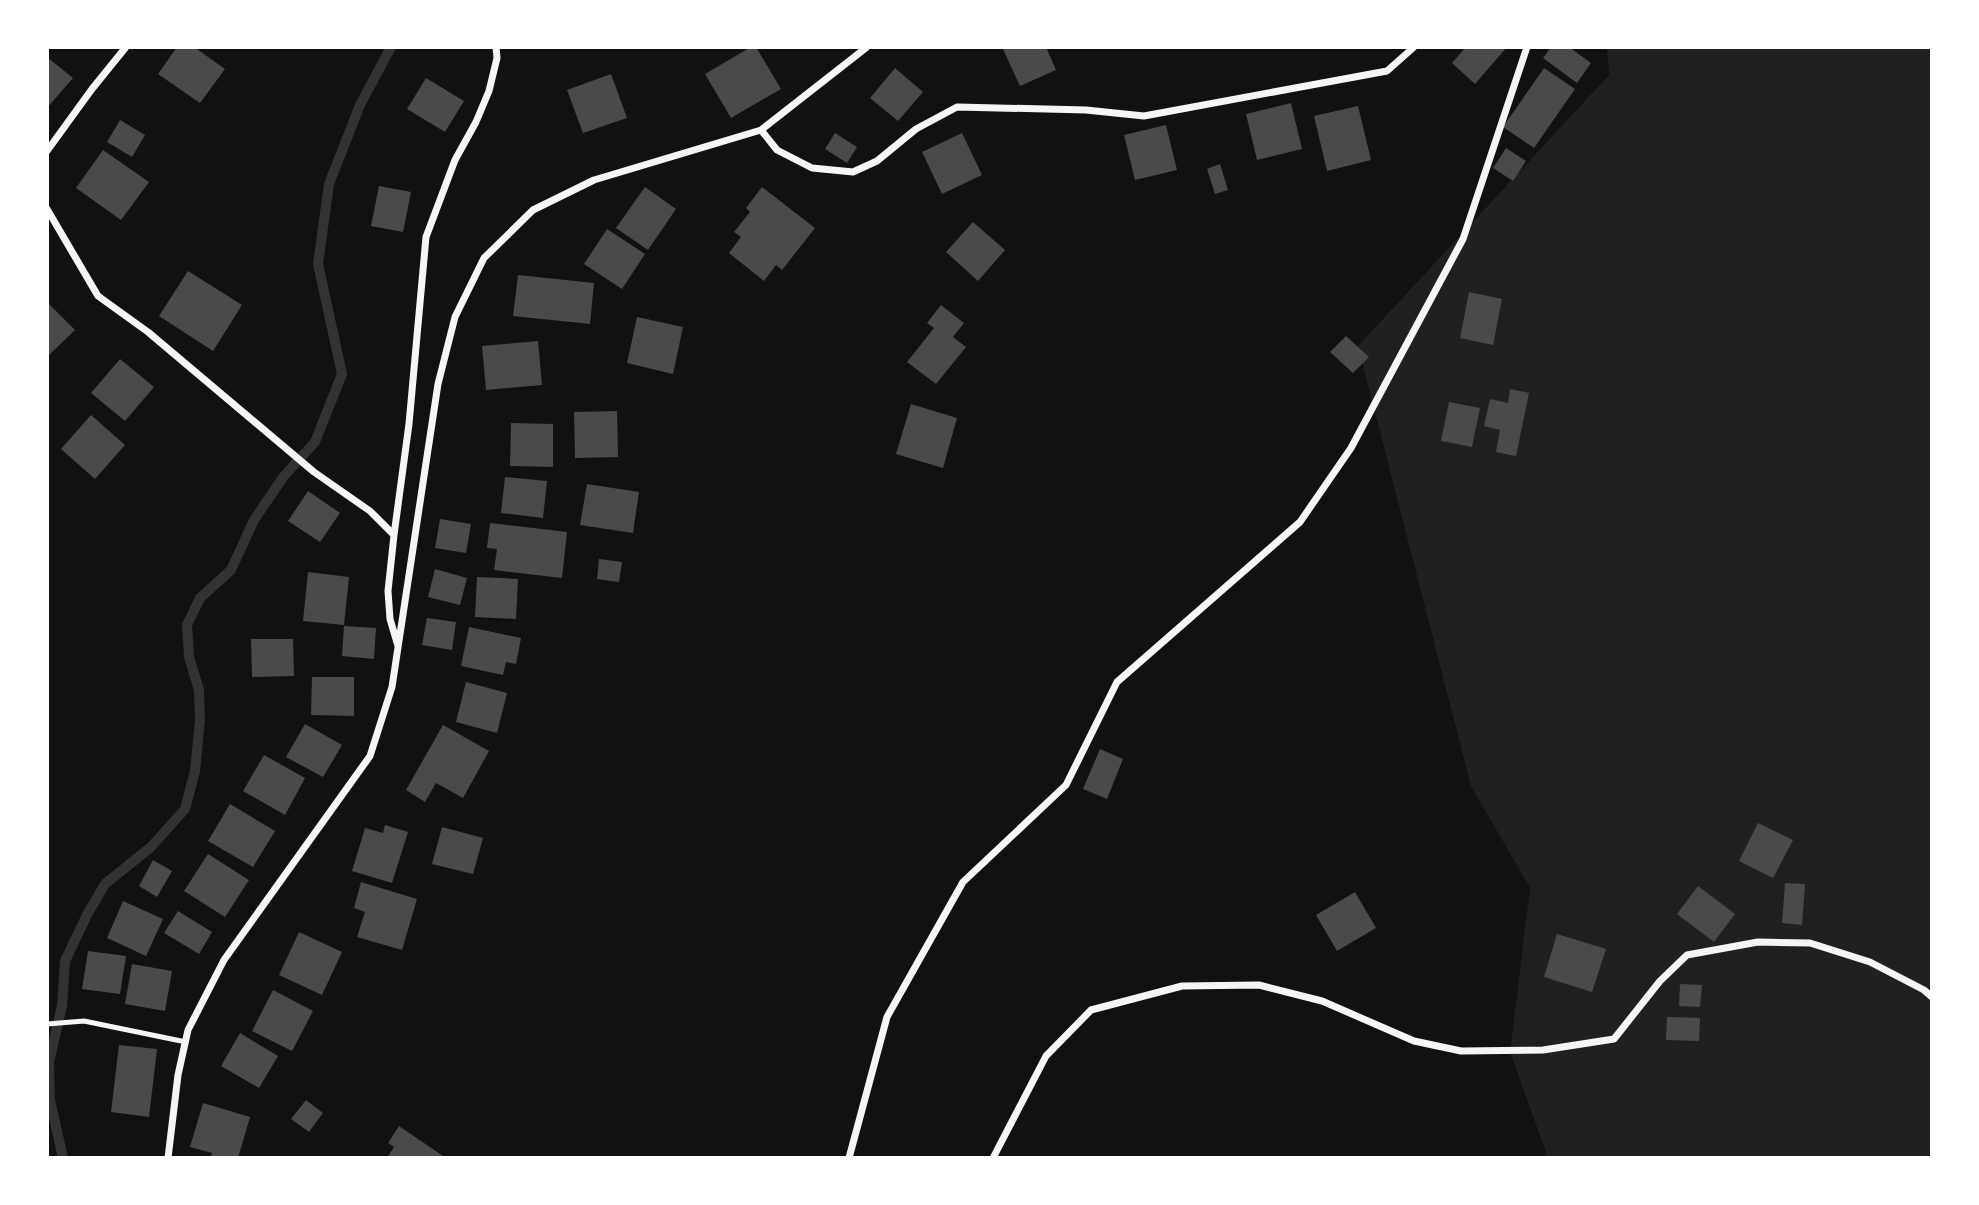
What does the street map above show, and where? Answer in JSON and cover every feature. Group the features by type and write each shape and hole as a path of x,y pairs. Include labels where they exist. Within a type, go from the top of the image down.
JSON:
{"street":[{"path":"47,150 126,47"},
{"path":"399,648 390,620 388,591 409,424 426,237 455,160 489,91 498,58 496,47"},
{"path":"168,1158 178,1075 188,1030 224,960 370,756 392,687 438,384 455,317 484,258 533,210 594,180 761,130 867,47"},
{"path":"761,130 777,150 812,168 853,172 877,161 916,129 957,107 1086,110 1144,117 1387,71 1414,47"},
{"path":"849,1158 887,1017 963,882 1066,785 1117,682 1300,522 1351,448 1462,239 1527,47"},
{"path":"47,209 97,296 148,332 314,472 370,510 394,535"},
{"path":"993,1158 1046,1056 1091,1010 1182,986 1259,985 1322,1001 1414,1041 1461,1051 1543,1050 1614,1039 1660,981 1687,955 1758,942 1810,943 1870,962 1924,990 1932,997"}],"lane":[{"path":"48,1024 80,1021 186,1042"}],"shaded area":[{"path":"1607,47 1932,47 1932,1158 1545,1158 1546,1152 1510,1052 1530,888 1471,786 1358,346 1609,75"}],"building":[{"path":"177,47 194,47 225,69 200,103 158,74"},
{"path":"751,47 756,47 781,89 731,118 705,74"},
{"path":"1002,47 1046,47 1056,70 1020,86"},
{"path":"1466,47 1507,47 1475,84 1452,63"},
{"path":"1551,47 1569,47 1591,63 1577,83 1543,58"},
{"path":"47,57 73,78 47,108"},
{"path":"895,68 923,92 898,121 870,98"},
{"path":"1544,68 1575,89 1534,148 1503,127"},
{"path":"611,74 627,118 583,133 567,90"},
{"path":"426,78 464,101 445,132 407,109"},
{"path":"1291,103 1302,149 1257,160 1246,114"},
{"path":"1358,106 1371,160 1327,171 1314,116"},
{"path":"120,120 145,135 132,157 107,142"},
{"path":"1166,125 1177,170 1135,180 1124,135"},
{"path":"835,133 857,147 847,163 825,149"},
{"path":"962,133 982,175 942,194 922,152"},
{"path":"1506,148 1526,161 1513,181 1493,168"},
{"path":"103,150 149,182 121,220 76,188"},
{"path":"1220,164 1228,190 1215,194 1207,169"},
{"path":"379,186 411,192 403,232 371,226"},
{"path":"645,187 676,209 648,250 616,228"},
{"path":"762,187 815,228 782,270 776,265 764,281 729,253 741,237 734,232 750,212 746,208"},
{"path":"973,222 1005,250 978,281 946,252"},
{"path":"607,229 645,254 622,289 584,264"},
{"path":"188,271 242,305 213,351 159,316"},
{"path":"518,275 594,283 590,324 513,316"},
{"path":"1469,292 1502,299 1493,345 1460,338"},
{"path":"47,302 75,330 47,357"},
{"path":"941,305 964,323 953,337 966,347 936,384 907,362 934,328 927,323"},
{"path":"637,317 683,327 673,374 627,363"},
{"path":"1346,336 1369,357 1353,373 1330,352"},
{"path":"538,341 542,385 486,390 482,346"},
{"path":"120,359 154,387 125,421 91,393"},
{"path":"1510,389 1529,393 1516,456 1496,452 1500,430 1484,426 1490,399 1508,403"},
{"path":"1449,402 1480,408 1472,447 1441,441"},
{"path":"911,404 957,418 943,468 896,454"},
{"path":"617,411 618,457 575,458 574,412"},
{"path":"91,415 125,445 95,479 61,449"},
{"path":"511,423 553,424 553,467 510,466"},
{"path":"505,477 547,481 543,518 501,513"},
{"path":"587,484 639,492 633,533 580,525"},
{"path":"308,491 340,513 320,542 288,521"},
{"path":"440,519 471,524 466,553 435,548"},
{"path":"490,523 567,532 562,578 494,570 497,549 487,548"},
{"path":"599,559 622,562 619,582 597,579"},
{"path":"435,569 467,578 460,605 428,597"},
{"path":"308,572 349,577 344,625 303,621"},
{"path":"477,577 518,579 516,619 475,617"},
{"path":"427,618 456,622 452,650 422,645"},
{"path":"344,626 376,628 374,659 342,656"},
{"path":"469,627 521,638 516,664 506,662 503,675 461,666"},
{"path":"251,639 293,639 294,676 252,677"},
{"path":"312,677 354,677 354,716 311,715"},
{"path":"466,682 507,693 497,733 456,722"},
{"path":"305,724 342,745 323,777 286,757"},
{"path":"443,725 489,751 463,798 436,783 425,802 406,790"},
{"path":"1100,749 1123,759 1107,799 1083,789"},
{"path":"264,755 305,778 285,815 243,791"},
{"path":"230,804 275,831 253,867 208,841"},
{"path":"1758,823 1793,840 1773,878 1739,861"},
{"path":"385,825 408,832 392,883 352,871 365,828 383,833"},
{"path":"442,827 483,838 473,874 432,864"},
{"path":"208,854 249,880 225,917 184,891"},
{"path":"153,860 172,871 157,897 139,886"},
{"path":"361,882 417,899 402,950 357,937 365,912 354,908"},
{"path":"1785,883 1805,884 1802,925 1782,923"},
{"path":"1698,886 1735,914 1714,942 1677,914"},
{"path":"1355,892 1376,928 1337,951 1316,915"},
{"path":"123,901 163,919 146,956 107,938"},
{"path":"178,911 212,932 199,954 164,933"},
{"path":"299,932 342,952 322,995 279,975"},
{"path":"1557,934 1606,949 1592,992 1544,977"},
{"path":"88,951 126,956 120,994 82,989"},
{"path":"132,964 172,971 165,1011 125,1004"},
{"path":"1680,984 1702,985 1700,1007 1679,1006"},
{"path":"273,990 313,1011 292,1051 252,1031"},
{"path":"1667,1017 1700,1018 1699,1041 1666,1040"},
{"path":"240,1033 278,1056 259,1088 221,1066"},
{"path":"119,1045 157,1049 149,1117 111,1112"},
{"path":"306,1100 323,1113 309,1132 291,1119"},
{"path":"203,1103 250,1117 238,1158 210,1158 212,1153 190,1147"},
{"path":"399,1126 446,1158 387,1158 394,1147 388,1143"}],"waterway":[{"path":"63,1158 50,1100 49,1062 62,1006 65,961 105,884 151,847 185,809 195,771 200,720 199,690 189,657 187,625 200,598 231,570 254,520 284,476 315,442 342,374 318,264 329,184 360,105 391,47"}]}
